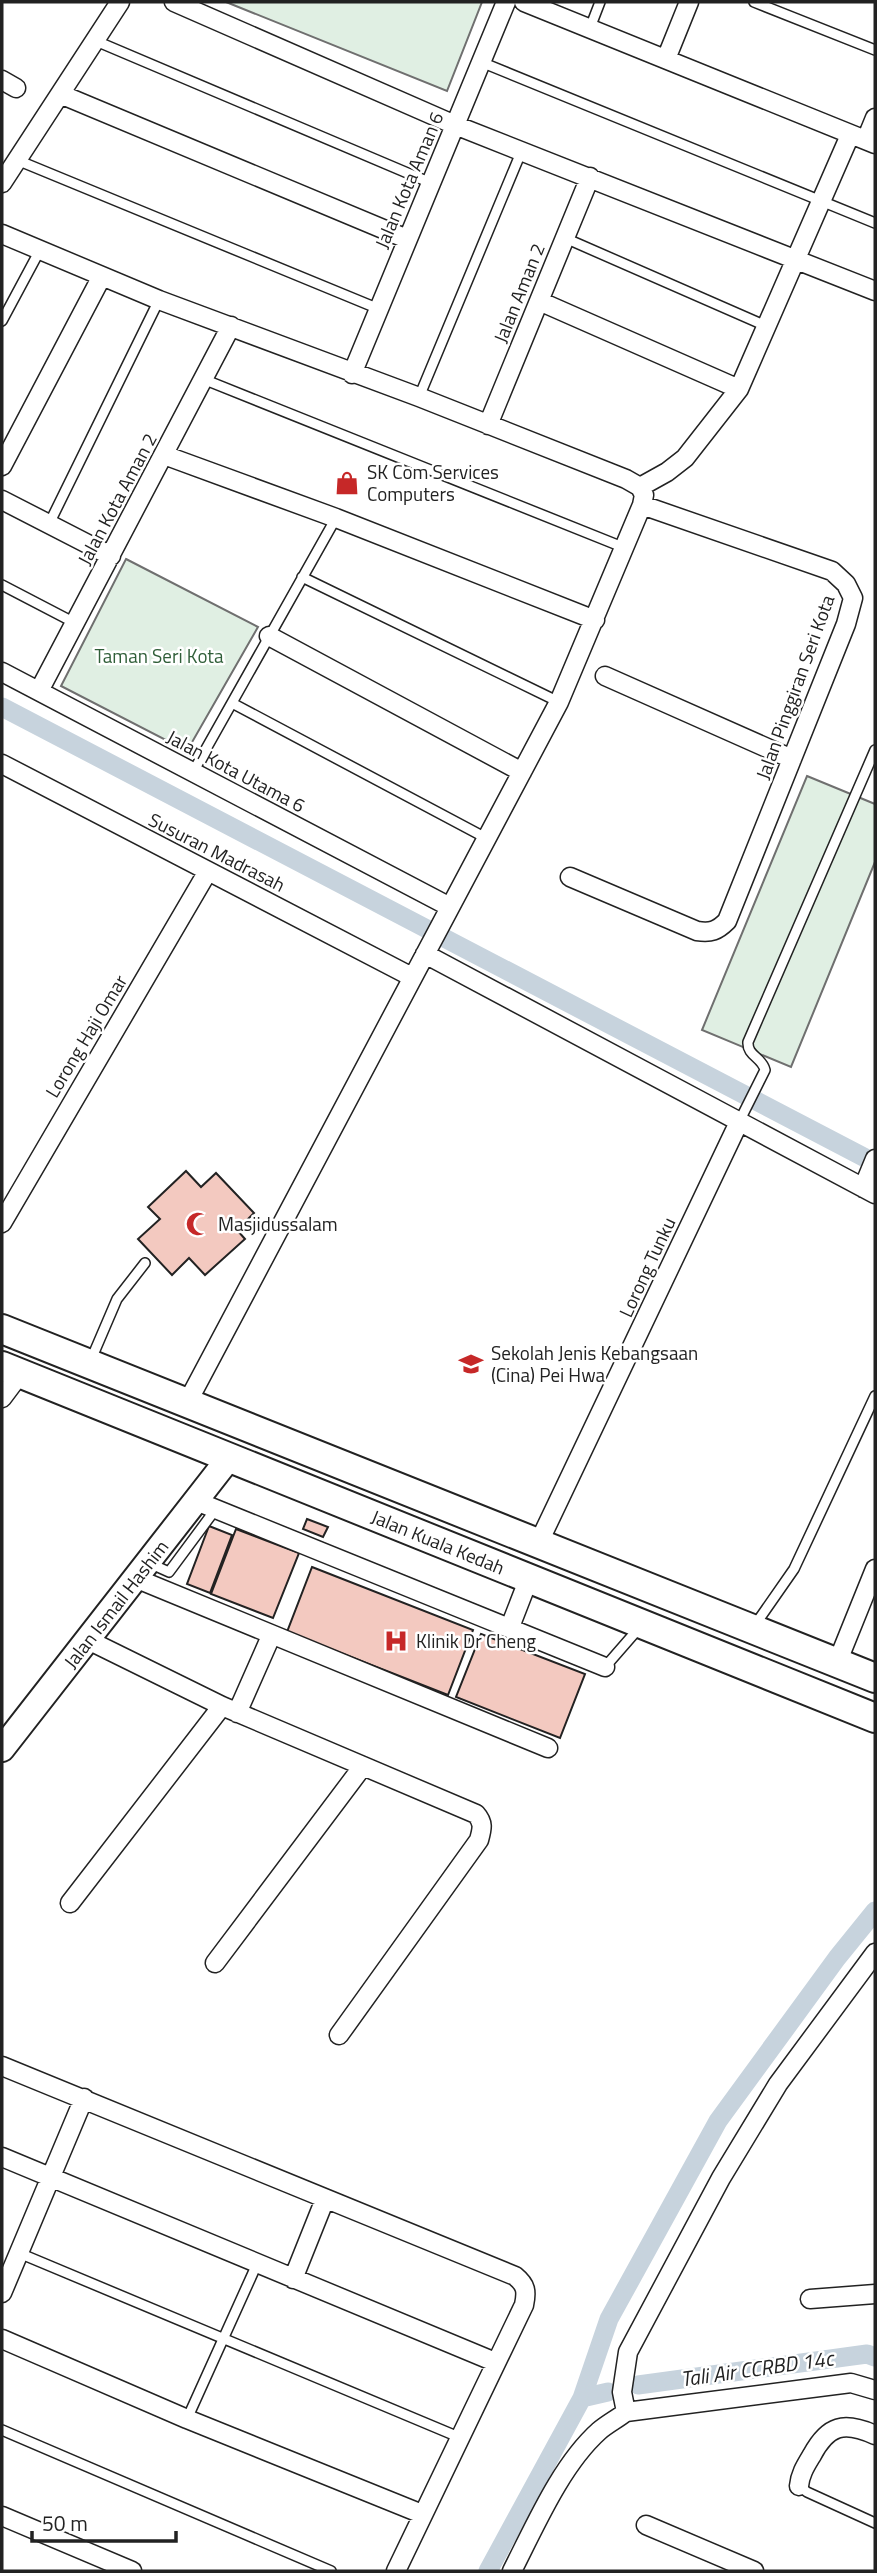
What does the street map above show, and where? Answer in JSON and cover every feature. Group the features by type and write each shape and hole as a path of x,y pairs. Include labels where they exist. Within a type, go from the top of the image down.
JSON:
{"main road":[{"name":"Jalan Kuala Kedah","path":"2,1329 875,1678"},
{"name":"Jalan Kuala Kedah","path":"11,1370 875,1718"}],"street":[{"path":"2,183 120,2"},
{"path":"174,2 455,125 875,291"},
{"name":"Jalan Kota Aman 6","path":"352,373 506,2"},
{"path":"524,2 864,140"},
{"path":"666,59 689,2"},
{"path":"60,94 407,239"},
{"path":"187,1404 559,702 625,548 641,496 685,458 739,389 821,201 864,140 875,118"},
{"name":"Jalan Aman 2","path":"488,425 590,177"},
{"name":"Jalan Pinggiran Seri Kota","path":"2,234 159,300 488,425 641,496 832,571 846,584 853,598 846,624 727,921 718,930 710,933 697,931 570,877"},
{"path":"2,466 102,276"},
{"path":"539,301 739,389"},
{"name":"Jalan Kota Aman 2","path":"39,691 231,326"},
{"path":"164,454 595,620"},
{"path":"2,500 111,556"},
{"path":"269,636 522,772"},
{"name":"Jalan Kota Utama 6","path":"2,672 193,772 447,913"},
{"path":"605,677 792,759"},
{"name":"Susuran Madrasah","path":"2,764 412,977"},
{"name":"Lorong Haji Omar","path":"2,1223 208,871"},
{"path":"428,947 739,1122 869,1191 873,1164"},
{"name":"Lorong Tunku","path":"538,1544 739,1122"},
{"path":"2,1398 11,1370"},
{"name":"Jalan Ismail Hashim","path":"2,1749 141,1570 205,1505 229,1458"},
{"path":"205,1505 606,1667"},
{"path":"836,1663 875,1569"},
{"path":"141,1570 271,1636 548,1748"},
{"path":"510,1627 530,1578"},
{"path":"70,1902 229,1709 271,1636"},
{"path":"88,1640 229,1709 476,1814 481,1820 483,1828 479,1840 339,2035"},
{"path":"215,1963 363,1766"},
{"path":"626,2412 622,2392 628,2352 709,2200 778,2084 875,1953"},
{"path":"2,2066 515,2276 524,2283 524,2305 396,2571"},
{"path":"2,2293 85,2098"},
{"path":"2,2157 495,2362"},
{"path":"293,2279 325,2199"},
{"path":"810,2299 875,2294"},
{"path":"2,2339 187,2419 422,2514"},
{"path":"512,2571 556,2487 584,2446 600,2430 626,2412 850,2383 875,2390"},
{"path":"799,2486 800,2476 827,2432 841,2427 861,2429 875,2435"},
{"path":"2,2516 132,2571"},
{"path":"646,2525 754,2571"}],"lane":[{"path":"590,28 600,2"},
{"path":"754,2 875,50"},
{"path":"96,40 431,183"},
{"path":"481,62 875,223"},
{"path":"419,397 522,150"},
{"path":"17,160 379,309"},
{"path":"565,238 766,326"},
{"path":"2,321 40,250"},
{"path":"49,524 159,300"},
{"path":"203,379 625,548"},
{"path":"193,772 336,518"},
{"path":"302,578 559,702"},
{"path":"2,584 75,623"},
{"path":"232,703 486,838"},
{"path":"739,1122 763,1076 764,1064 750,1053 748,1042 875,750"},
{"path":"90,1364 117,1299 145,1263"},
{"path":"752,1629 794,1569 875,1396"},
{"path":"606,1667 643,1624"},
{"path":"19,2253 461,2438"},
{"path":"187,2419 257,2264"},
{"path":"2,2430 331,2571"},
{"path":"799,2486 875,2523"}],"green space":[{"path":"226,2 482,2 447,91"},
{"name":"Taman Seri Kota","path":"126,559 258,627 187,751 61,686"},
{"path":"807,776 875,804 875,862 791,1067 702,1030"}],"building":[{"name":"Masjidussalam","path":"186,1171 201,1187 216,1173 254,1213 237,1230 245,1239 205,1275 189,1258 172,1275 138,1239 160,1219 148,1207"},
{"path":"307,1519 328,1527 323,1537 303,1529"},
{"path":"209,1526 232,1535 210,1593 187,1584"},
{"path":"236,1529 299,1553 273,1618 211,1594"},
{"path":"312,1567 473,1630 448,1695 287,1632"},
{"path":"481,1634 585,1674 560,1738 456,1697"}],"waterway":[{"path":"2,707 875,1163"},
{"path":"488,2571 582,2398 609,2319 718,2121 837,1958 875,1911"},
{"name":"Tali Air CCRBD 14c","path":"638,2385 867,2354 875,2357"},
{"name":"Tali Air CCRBD 14c","path":"582,2398 608,2392"}],"place":[{"name":"SK Com Services Computers","path":"347,483"},
{"name":"Masjidussalam","path":"198,1224"},
{"name":"Sekolah Jenis Kebangsaan (Cina) Pei Hwa","path":"471,1364"},
{"name":"Klinik Dr Cheng","path":"396,1641"}]}
